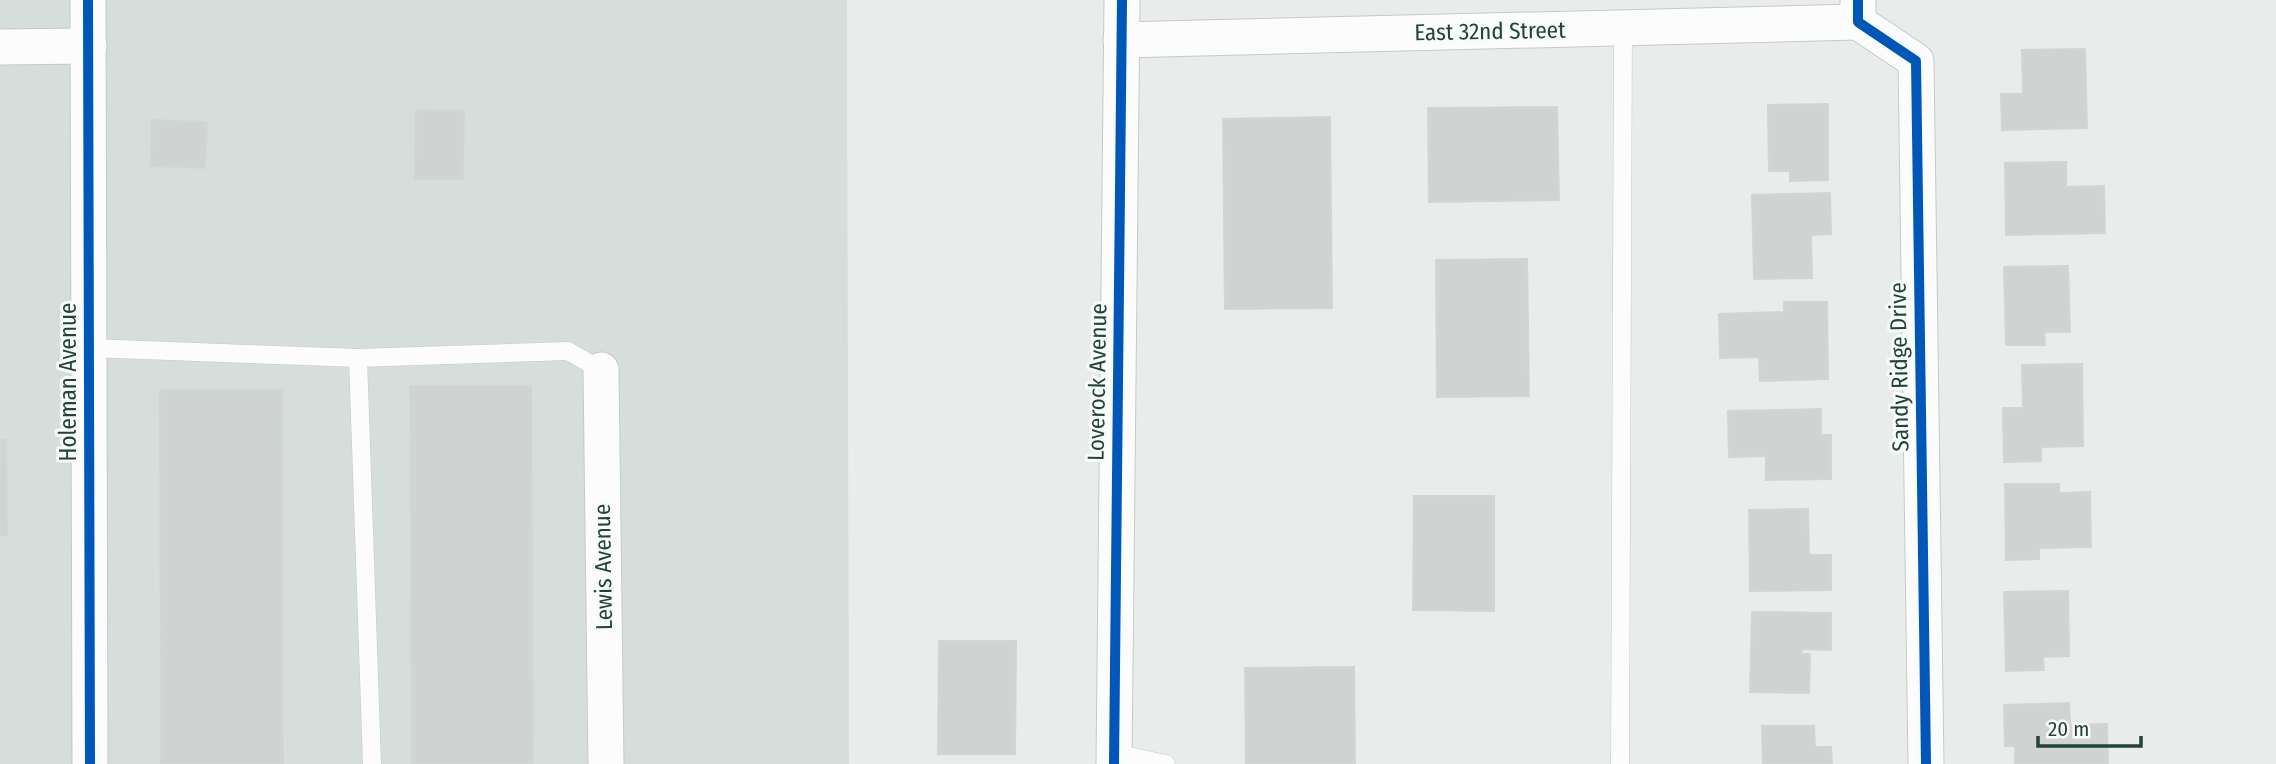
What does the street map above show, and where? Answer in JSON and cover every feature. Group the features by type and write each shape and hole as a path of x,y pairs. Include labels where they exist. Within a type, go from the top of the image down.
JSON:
{"street":[{"name":"Holeman Avenue","path":"88,0 90,764"},
{"name":"Loverock Avenue","path":"1114,758 1122,0"},
{"name":"East 32nd Street","path":"1121,40 1623,28 1858,11"},
{"name":"Sandy Ridge Drive","path":"1858,11 1916,61 1926,764"},
{"path":"0,47 89,46"},
{"name":"Lewis Avenue","path":"600,370 606,764"}],"lane":[{"path":"1619,764 1623,28"},
{"path":"89,348 358,358 568,351 600,370"},
{"path":"358,358 372,764"},
{"path":"1114,758 1166,764"}],"shaded area":[{"path":"0,0 847,0 849,764 0,764"}],"building":[{"path":"2085,49 2087,128 2002,130 2001,94 2023,94 2022,50"},
{"path":"1828,104 1828,180 1790,181 1790,171 1769,171 1768,105"},
{"path":"1557,107 1559,200 1429,202 1428,108"},
{"path":"416,110 464,111 463,179 415,179"},
{"path":"1330,117 1332,308 1225,309 1223,119"},
{"path":"152,120 207,122 205,168 151,166"},
{"path":"2066,162 2066,187 2104,186 2105,233 2006,235 2005,163"},
{"path":"1830,193 1831,234 1811,235 1812,278 1754,279 1752,195"},
{"path":"1527,259 1529,396 1437,397 1436,260"},
{"path":"2068,266 2070,332 2044,332 2045,345 2006,345 2004,267"},
{"path":"1784,302 1827,302 1828,379 1760,381 1759,357 1720,358 1719,314 1784,312"},
{"path":"2082,364 2083,446 2041,447 2041,461 2004,462 2003,408 2023,408 2022,365"},
{"path":"410,386 531,386 533,764 412,764"},
{"path":"160,390 282,390 283,764 161,764"},
{"path":"1821,409 1821,435 1831,435 1831,479 1766,480 1766,456 1729,457 1728,411"},
{"path":"0,440 6,440 7,535 0,536"},
{"path":"2005,484 2059,484 2059,493 2090,492 2091,547 2039,548 2039,559 2006,560"},
{"path":"1414,496 1494,496 1494,611 1413,610"},
{"path":"1808,509 1809,555 1831,555 1831,590 1750,591 1749,510"},
{"path":"2068,591 2069,656 2043,657 2044,670 2006,671 2004,592"},
{"path":"1752,612 1831,613 1831,650 1802,649 1801,654 1810,654 1809,693 1750,692"},
{"path":"939,641 1016,641 1015,754 938,754"},
{"path":"1354,667 1355,764 1246,764 1245,668"},
{"path":"2069,703 2070,725 2107,724 2108,764 2015,764 2015,746 2005,746 2004,705"},
{"path":"1762,726 1814,726 1815,747 1831,747 1832,764 1763,764"}],"cycle path":[{"path":"88,0 90,764"},
{"path":"1114,764 1122,0"},
{"path":"1858,0 1858,22 1916,61 1926,764"}]}
